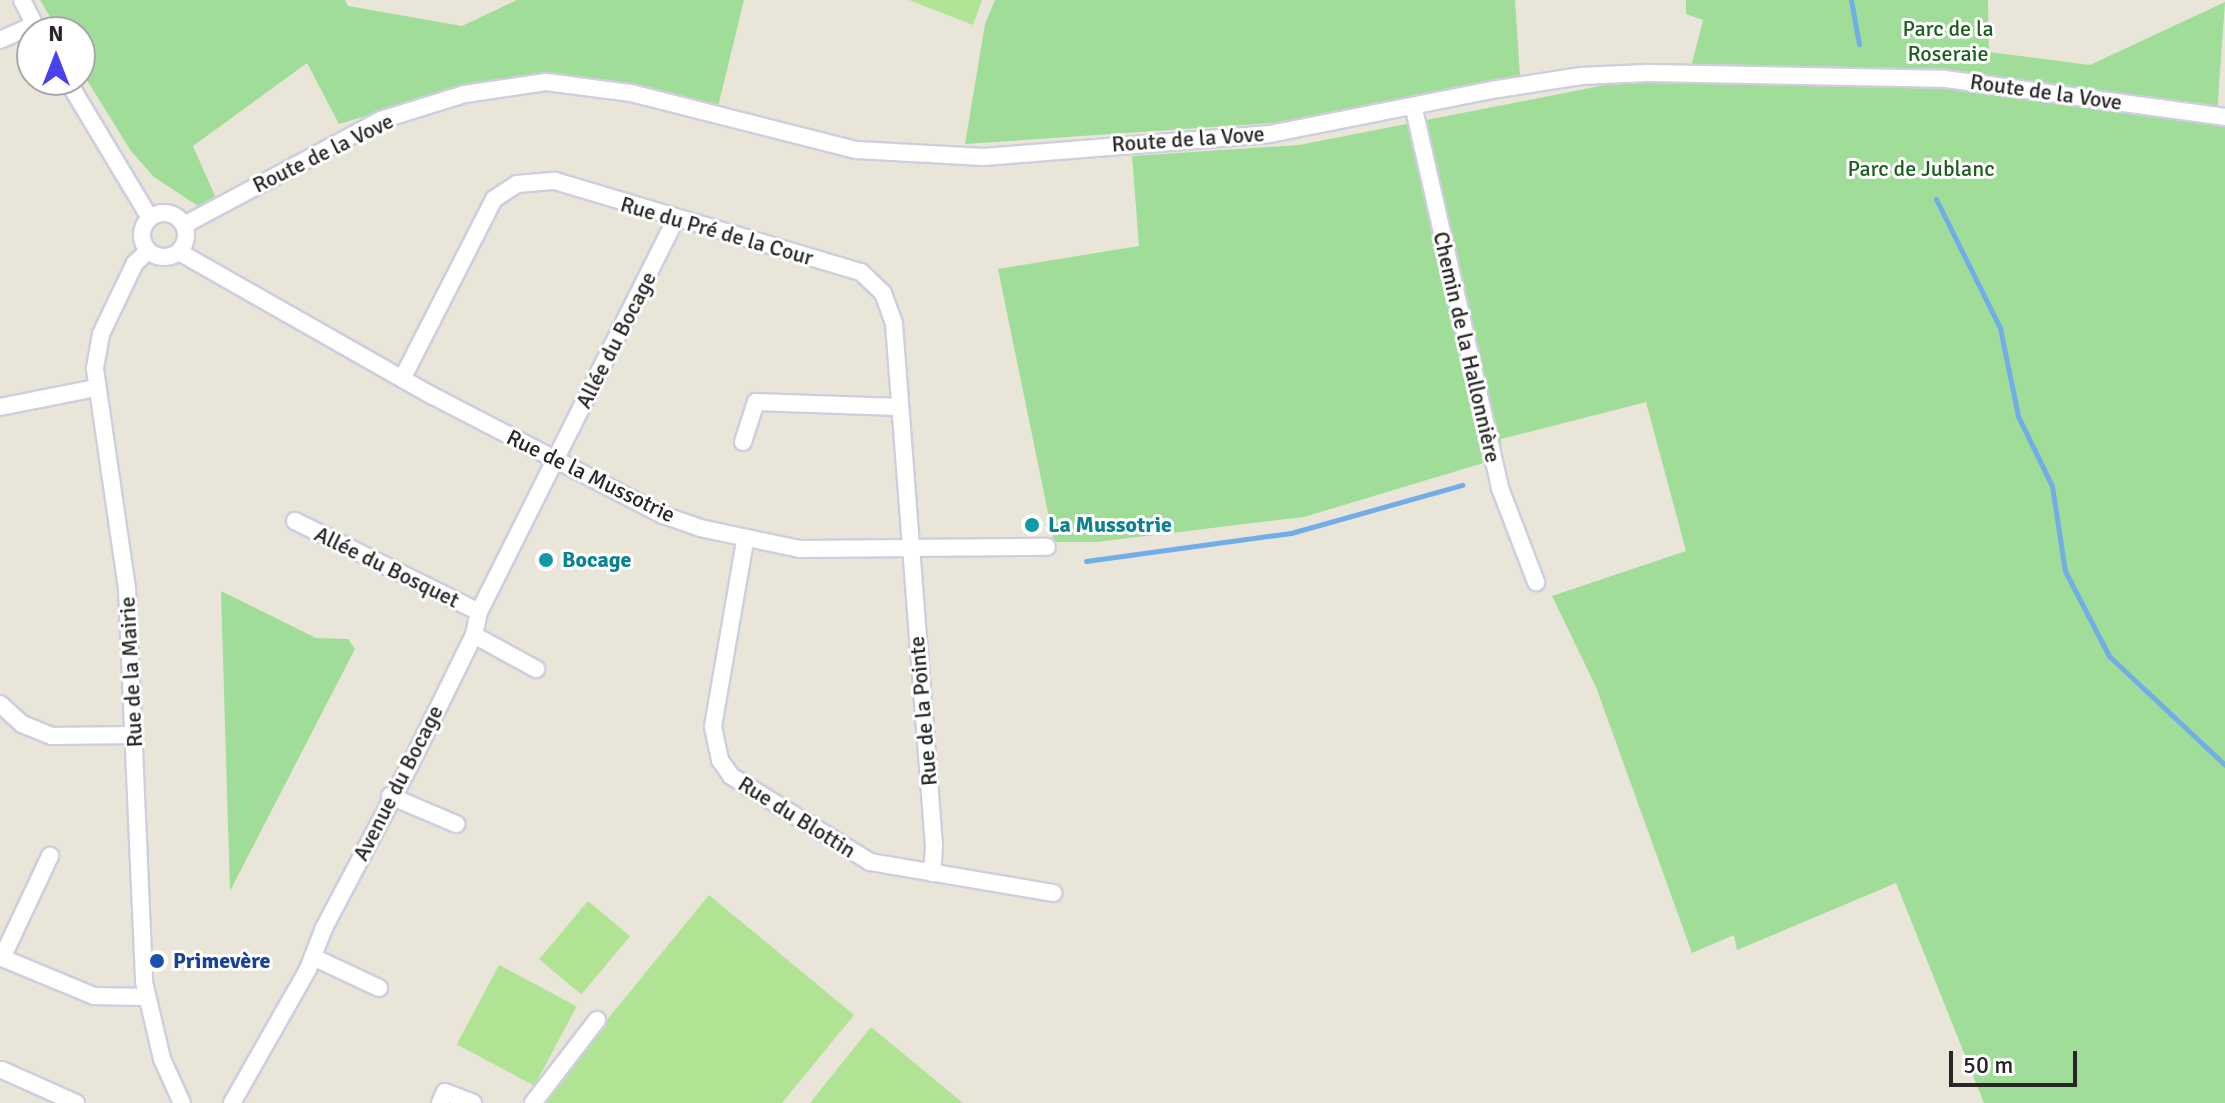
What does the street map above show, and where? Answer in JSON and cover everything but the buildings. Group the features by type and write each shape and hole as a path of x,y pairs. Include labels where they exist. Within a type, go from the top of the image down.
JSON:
{"street":[{"name":"Route de la Vove","path":"184,225 381,120 465,94 546,82 631,93 857,150 984,157 1270,134 1581,76 1838,73 1945,79 2225,117"},
{"path":"77,96 150,218"},
{"name":"Chemin de la Hallonnière","path":"1414,109 1500,488 1536,582"},
{"name":"Rue du Pré de la Cour","path":"402,379 494,199 517,184 555,181 675,221 861,272 883,293 894,324 909,548"},
{"path":"169,214 184,225 186,239 179,252 167,258 148,251 142,230 150,218 169,214"},
{"name":"Allée du Bocage","path":"555,459 675,221"},
{"name":"Rue de la Mairie","path":"148,251 135,263 101,334 96,388 123,532 146,997 162,1059 182,1103"},
{"name":"Rue de la Mussotrie","path":"179,252 402,379 663,515 745,541 800,549 1047,547"},
{"path":"0,407 96,388"},
{"path":"743,442 756,402 898,407"},
{"name":"Avenue du Bocage","path":"232,1103 313,957 390,796 474,635 479,612 555,459"},
{"name":"Allée du Bosquet","path":"295,521 479,612"},
{"name":"Rue du Blottin","path":"745,541 713,727 720,760 731,776 870,862 1053,893"},
{"name":"Rue de la Pointe","path":"909,548 934,846 932,873"},
{"path":"474,635 536,669"},
{"path":"0,704 22,724 52,736 134,735"},
{"path":"390,796 456,824"},
{"path":"50,856 1,958 94,996 146,997"},
{"path":"313,957 379,988"},
{"path":"533,1103 597,1020"},
{"path":"2,1070 76,1103"},
{"path":"440,1103 445,1092 473,1103"}],"green space":[{"path":"40,0 345,0 348,6 462,26 517,0 744,0 717,111 615,82 556,73 450,91 339,124 307,63 193,146 215,196 198,206 154,177 131,151 96,95 96,16 50,16"},
{"path":"909,0 982,0 973,25"},
{"path":"995,0 1515,0 1520,77 1273,123 965,144 985,24"},
{"path":"1686,0 1988,0 1989,52 2090,65 2225,2 2217,115 2225,117 2225,1103 1984,1103 1896,883 1737,950 1734,935 1692,953 1596,687 1552,596 1686,551 1646,402 1501,439 1500,458 1304,517 1096,542 1054,542 998,269 1139,246 1132,156 1299,145 1605,85 1776,73 1750,66 1691,67 1703,20 1686,14"},
{"path":"221,591 316,638 348,639 355,649 230,891"},
{"path":"709,895 854,1015 782,1103 539,1103"},
{"path":"588,901 630,936 581,995 539,959"},
{"path":"499,965 577,1006 534,1086 457,1044"},
{"path":"871,1027 963,1103 810,1103"}],"waterway":[{"path":"1851,0 1859,44"},
{"path":"1936,199 2000,328 2018,416 2052,486 2065,571 2109,656 2225,765"},
{"path":"1086,561 1291,533 1462,485"}],"place":[{"name":"La Mussotrie","path":"1032,525"},
{"name":"Bocage","path":"546,560"},
{"name":"Primevère","path":"157,961"}],"park label":[{"name":"Parc de la Roseraie","path":"1948,40"},
{"name":"Parc de Jublanc","path":"1921,169"}]}
